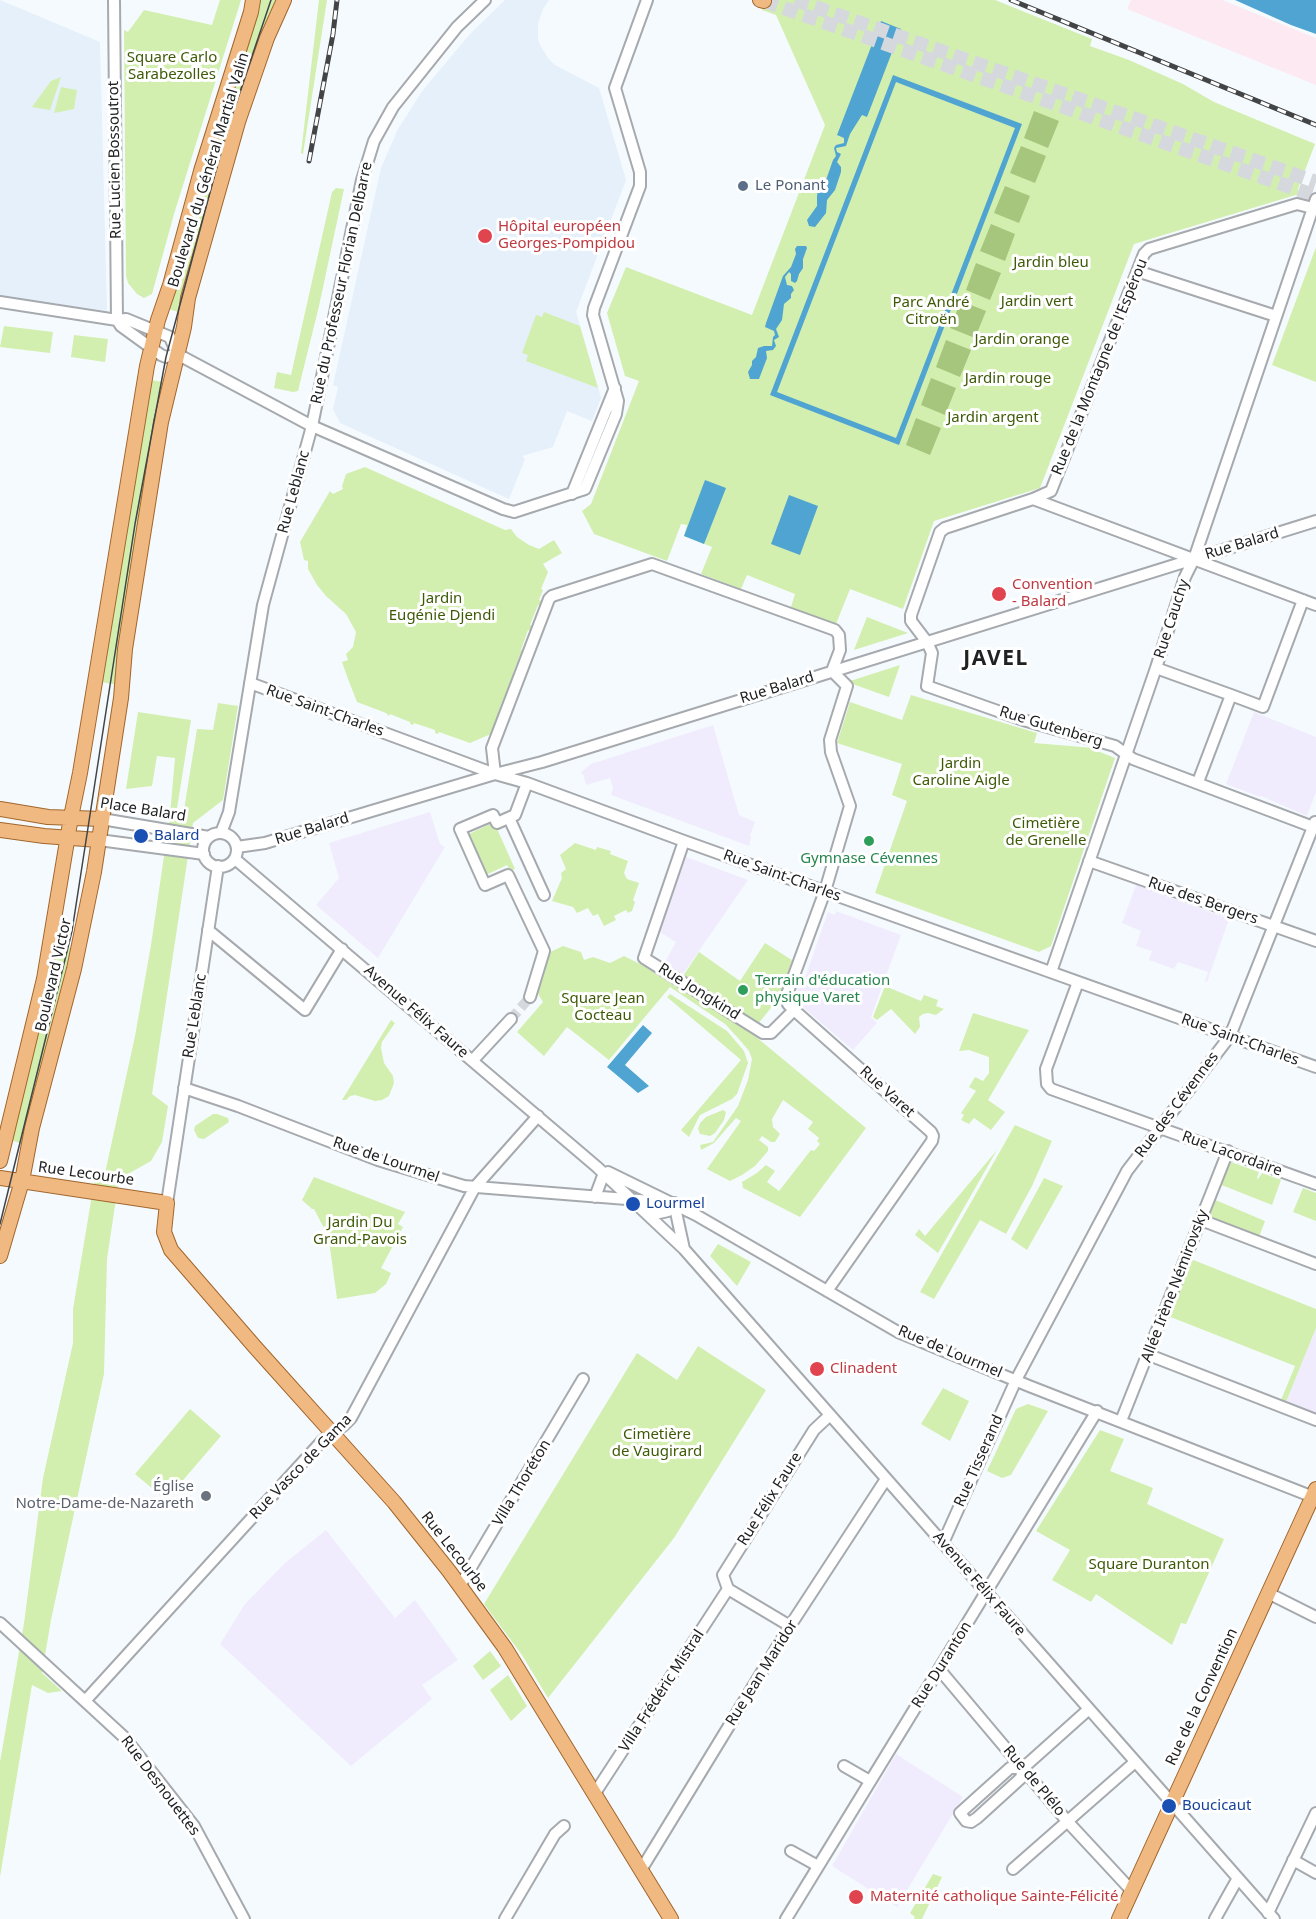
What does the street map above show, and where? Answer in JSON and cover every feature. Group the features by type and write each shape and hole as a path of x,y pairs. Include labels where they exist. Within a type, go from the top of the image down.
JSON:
{"main road":[{"name":"Boulevard du Général Martial Valin","path":"98,665 148,345 170,285 252,0"},
{"name":"Boulevard du Général Martial Valin","path":"121,698 125,649 161,422 188,298 238,122 267,38 285,0"},
{"name":"Boulevard Victor","path":"0,1161 42,988 98,665"},
{"name":"Boulevard Victor","path":"0,1256 22,1181 32,1128 74,969 94,872 121,698"},
{"name":"Place Balard","path":"0,809 48,817 102,819"},
{"path":"0,830 99,840"},
{"name":"Rue Lecourbe","path":"0,1178 167,1203 164,1232 166,1240 180,1263 394,1502 460,1586 505,1648 671,1919"},
{"name":"Rue de la Convention","path":"1119,1919 1315,1494"}],"street":[{"name":"Rue Lucien Bossoutrot","path":"114,0 117,320"},
{"name":"Rue du Professeur Florian Delbarre","path":"312,426 362,180 374,141 393,107 457,27 485,0"},
{"path":"0,302 117,320 126,319 170,337 177,354 312,426 514,512 585,489 616,414 618,401 593,315 640,186 640,172 615,88 647,0"},
{"name":"Rue de la Montagne de l'Espérou","path":"927,642 912,621 911,615 940,532 953,525 1051,491 1144,254 1149,249 1297,204 1315,205"},
{"name":"Rue Cauchy","path":"1051,972 1185,577 1194,559 1315,205"},
{"path":"1140,272 1276,316"},
{"path":"117,320 121,326 166,357 177,354"},
{"name":"Rue Leblanc","path":"221,833 229,812 263,605 312,426"},
{"path":"1033,499 1316,605"},
{"name":"Rue Balard","path":"237,846 265,843 542,762 1316,521"},
{"path":"495,774 492,748 550,597 646,565 657,565 835,630 839,635 840,650 832,671 847,686 830,740 831,752 850,806 825,891 786,997 788,1004 794,1010"},
{"path":"1156,668 1263,707 1304,600"},
{"name":"Rue Gutenberg","path":"927,642 932,653 927,686 1023,720 1115,746 1133,759 1315,825"},
{"name":"Rue Saint-Charles","path":"250,683 495,774 527,783 1316,1067"},
{"path":"1198,782 1231,695"},
{"path":"527,783 515,815 497,823 493,815 460,829 485,885 508,875 544,951 530,997"},
{"path":"509,818 544,895"},
{"name":"Place Balard","path":"102,819 209,837 221,833"},
{"name":"Rue des Cévennes","path":"1016,1380 1127,1171 1230,1036 1315,825"},
{"path":"209,837 204,846 204,854 208,862 218,866 230,864 235,859 237,846 230,836 221,833"},
{"path":"99,840 204,854"},
{"name":"Rue Jongkind","path":"684,841 644,958 763,1033 771,1033 794,1010"},
{"name":"Avenue Félix Faure","path":"235,859 601,1170 684,1249 1271,1916"},
{"name":"Rue des Bergers","path":"1089,861 1316,941"},
{"name":"Rue Leblanc","path":"167,1203 218,866"},
{"path":"208,930 305,1010 342,949"},
{"name":"Rue Lacordaire","path":"1078,982 1046,1069 1047,1084 1051,1089 1316,1184"},
{"name":"Rue Varet","path":"794,1010 903,1106 933,1136 932,1141 827,1291"},
{"path":"472,1060 511,1019"},
{"name":"Rue de Lourmel","path":"184,1088 238,1106 378,1160 475,1187 674,1203 898,1332 1097,1412 1315,1494"},
{"name":"Rue Vasco de Gama","path":"85,1701 322,1441 351,1418 475,1187 538,1116"},
{"name":"Allée Irène Némirovsky","path":"1121,1421 1228,1151"},
{"path":"595,1197 601,1170"},
{"name":"Avenue Félix Faure","path":"601,1170 674,1203 684,1249"},
{"path":"650,1215 668,1211 674,1203"},
{"path":"1201,1220 1316,1264"},
{"path":"1149,1355 1316,1420"},
{"name":"Villa Thoréton","path":"460,1586 583,1379"},
{"name":"Rue Tisserand","path":"943,1543 1016,1380"},
{"name":"Rue Duranton","path":"786,1919 1097,1412"},
{"name":"Rue Félix Faure","path":"728,1589 723,1575 814,1430 830,1415"},
{"name":"Rue Jean Maridor","path":"641,1870 790,1626 886,1479"},
{"path":"728,1589 790,1626"},
{"name":"Villa Frédéric Mistral","path":"595,1793 728,1589"},
{"path":"1268,1593 1316,1617"},
{"name":"Rue Desnouettes","path":"0,1623 126,1738 194,1826 244,1919"},
{"name":"Rue de Plélo","path":"939,1670 1067,1821 1132,1891"},
{"path":"1023,1768 1010,1768 960,1813 962,1818 971,1822 977,1818 1021,1778 1023,1768 1089,1709"},
{"path":"1013,1869 1135,1762"},
{"path":"844,1766 870,1781"},
{"path":"1271,1916 1293,1860 1316,1813"},
{"path":"505,1919 555,1834 564,1826"},
{"path":"792,1851 818,1866"},
{"path":"1293,1860 1316,1873"},
{"path":"1215,1919 1238,1878"}],"shaded area":[{"path":"0,0 100,42 107,311 0,296"},
{"name":"Hôpital européen Georges-Pompidou","path":"505,0 549,0 538,24 540,45 555,65 599,88 626,180 576,312 601,398 592,421 567,411 553,447 522,456 525,459 509,499 340,423 333,409 338,387 333,385 381,168 398,129 423,90 470,34"},
{"path":"1131,0 1222,0 1316,38 1316,85 1127,9"},
{"path":"1254,712 1316,737 1316,792 1307,816 1226,784"},
{"path":"713,725 739,815 755,822 749,846 611,795 613,788 610,778 586,785 583,774 580,773 591,764"},
{"path":"430,812 440,844 445,847 378,958 316,905 339,878 329,843"},
{"path":"686,857 748,880 683,974 665,962 676,942 658,931"},
{"path":"1136,885 1229,919 1207,982 1205,981 1208,972 1178,962 1174,969 1149,960 1152,951 1136,946 1141,931 1122,923"},
{"path":"836,911 901,935 871,1017 877,1023 853,1050 799,1004 795,994 806,975 828,912 835,915"},
{"path":"1316,1328 1316,1415 1286,1402"},
{"path":"326,1530 395,1618 415,1600 458,1660 422,1685 432,1699 351,1766 220,1644 245,1604 285,1563"},
{"path":"896,1754 963,1797 897,1907 832,1866"}],"green space":[{"name":"Square Carlo Sarabezolles","path":"220,0 241,0 174,214 152,294 144,298 137,294 128,283 126,276 124,30 128,32 144,10 212,25"},
{"path":"257,0 278,0 179,312 168,309"},
{"path":"319,0 327,0 303,154 301,153"},
{"name":"Parc André Citroën","path":"766,0 995,0 1092,39 1090,46 1129,60 1183,84 1214,102 1315,144 1298,189 1299,194 1134,244 1040,488 934,521 903,609 850,589 836,624 791,607 795,594 747,575 741,589 701,574 712,547 684,536 687,525 681,524 667,561 594,534 582,511 591,504 639,381 625,376 607,313 626,267 752,315 825,125 776,15 762,10"},
{"path":"61,77 50,110 32,107 51,81"},
{"path":"61,87 77,90 74,109 54,113"},
{"path":"1034,111 1059,121 1048,148 1024,138"},
{"path":"1021,146 1046,156 1035,183 1010,173"},
{"path":"1005,186 1030,196 1019,223 994,213"},
{"path":"336,188 344,189 298,391 274,388 277,372 291,375 332,192"},
{"path":"991,224 1015,234 1005,261 980,251"},
{"path":"1316,247 1316,382 1272,365"},
{"path":"976,263 1001,273 990,300 966,290"},
{"path":"961,301 986,311 975,338 950,328"},
{"path":"544,312 580,326 598,388 526,361 528,355 522,353 536,315 542,317"},
{"path":"4,326 53,332 50,353 0,347"},
{"path":"74,335 108,339 105,362 71,357"},
{"path":"946,340 971,350 960,377 936,367"},
{"path":"931,378 956,388 945,415 921,405"},
{"path":"151,380 163,382 153,432 118,685 101,682"},
{"path":"916,418 941,428 930,455 906,445"},
{"name":"Jardin Eugénie Djendi","path":"365,467 505,530 511,529 517,537 539,549 554,540 562,553 543,564 548,572 541,589 543,590 539,600 540,605 530,625 532,626 530,631 528,630 521,650 522,655 520,655 505,697 505,703 502,702 491,734 470,743 439,732 435,733 435,730 414,723 410,724 410,722 390,714 389,716 357,702 348,679 342,662 348,660 346,654 353,647 356,632 346,614 317,585 308,569 308,561 304,560 300,542 330,491 333,494 343,489 346,474"},
{"path":"867,617 908,633 854,650"},
{"path":"900,665 889,697 847,682"},
{"name":"Jardin Caroline Aigle","path":"911,695 1037,733 1034,743 1094,748 1115,758 1051,946 1039,952 875,893 907,801 892,795 902,764 837,743 850,702 902,720"},
{"path":"218,703 238,706 223,800 193,823 152,1094 168,1106 162,1142 151,1161 119,1179 107,1259 104,1374 51,1620 42,1673 62,1691 48,1693 32,1685 0,1877 0,1762 24,1623 43,1478 73,1343 73,1309 96,1171 105,1173 135,1036 170,815 175,758 157,756 152,786 126,789 138,712 191,720 176,815 183,816 197,729 213,730"},
{"path":"494,822 515,869 510,871 507,865 486,875 467,835"},
{"path":"575,843 596,850 597,847 611,851 610,854 628,861 624,873 627,879 639,883 632,911 628,913 626,910 614,916 616,920 604,926 598,914 593,916 588,908 577,913 573,907 552,901 562,878 561,873 566,869 560,855"},
{"name":"Terrain d'éducation physique Varet","path":"765,943 792,960 778,999 758,1024 683,976 699,952 740,981"},
{"path":"54,945 71,948 23,1144 10,1140"},
{"name":"Square Jean Cocteau","path":"563,946 581,952 584,960 593,957 610,963 624,956 642,965 749,1031 866,1128 800,1217 743,1188 742,1182 766,1165 775,1171 767,1182 779,1191 811,1150 814,1151 820,1144 817,1141 819,1138 808,1129 813,1122 783,1100 772,1119 773,1127 780,1134 775,1142 762,1136 759,1140 768,1147 768,1151 755,1166 730,1181 707,1169 741,1121 736,1118 714,1143 701,1150 700,1145 713,1142 738,1106 748,1080 752,1059 749,1051 725,1024 670,987 609,1060 567,1027 544,1056 517,1032 543,1002 537,992 546,954"},
{"path":"885,986 921,1001 924,995 938,1000 936,1006 944,1009 936,1015 928,1013 919,1017 920,1027 915,1034 891,1009 877,1020 873,1017"},
{"path":"670,994 727,1031 744,1051 748,1063 737,1094 732,1099 700,1115 689,1137 681,1130 741,1060 667,997"},
{"path":"973,1013 1029,1030 988,1100 1005,1112 991,1130 974,1118 969,1124 961,1120 964,1115 961,1113 976,1091 969,1087 975,1077 983,1081 989,1073 989,1057 969,1050 959,1051"},
{"path":"391,1020 395,1023 382,1042 381,1048 384,1063 393,1076 394,1083 389,1096 375,1101 355,1095 342,1100"},
{"path":"723,1110 726,1112 724,1120 715,1133 710,1136 700,1134 698,1129 700,1123 706,1117"},
{"path":"213,1114 228,1118 229,1122 204,1139 198,1138 194,1130 195,1126"},
{"path":"1015,1125 1052,1141 1032,1186 1006,1234 980,1220 934,1299 920,1292"},
{"path":"997,1150 938,1253 915,1235 919,1229 925,1236"},
{"path":"1231,1162 1259,1172 1258,1179 1262,1173 1281,1180 1272,1205 1219,1184 1224,1171 1226,1172"},
{"name":"Jardin Du Grand-Pavois","path":"314,1177 405,1212 398,1224 403,1227 381,1268 391,1273 386,1284 375,1293 337,1299 330,1248 325,1230 314,1209 302,1200"},
{"path":"1044,1178 1063,1186 1027,1250 1011,1239"},
{"path":"1303,1188 1316,1193 1316,1221 1293,1212"},
{"path":"1213,1199 1265,1221 1259,1237 1206,1216"},
{"path":"718,1244 751,1262 737,1286 710,1256"},
{"path":"1186,1257 1316,1309 1316,1328 1286,1402 1281,1400 1295,1366 1163,1314"},
{"name":"Cimetière de Vaugirard","path":"698,1346 766,1390 674,1538 548,1698 522,1655 484,1604 637,1353 677,1380"},
{"path":"943,1388 969,1401 950,1441 921,1424"},
{"path":"1028,1404 1048,1411 1011,1475 1002,1478 987,1471 1016,1409"},
{"path":"190,1409 221,1436 166,1500 135,1474"},
{"name":"Square Duranton","path":"1100,1430 1124,1439 1110,1471 1153,1488 1147,1504 1224,1539 1186,1624 1181,1623 1172,1645 1096,1594 1091,1602 1052,1580 1070,1550 1036,1531"},
{"path":"490,1651 501,1666 483,1680 473,1666"},
{"path":"508,1675 527,1706 511,1721 490,1690"},
{"path":"933,1874 942,1877 922,1919 914,1919 915,1917 910,1913"}],"water":[{"path":"1235,0 1316,0 1316,34 1291,25"},
{"path":"881,21 901,29 867,117 862,115 850,134 846,146 836,148 841,154 837,162 841,167 841,172 835,190 827,200 826,213 815,227 809,226 807,220 817,206 819,184 826,180 836,156 834,148 844,143 844,138 837,135"},
{"path":"893,75 1022,124 899,445 770,395","holes":["896,82 1015,128 896,438 777,392"]},
{"path":"797,246 807,248 803,268 795,283 791,281 789,272 785,277 787,285 792,286 794,290 791,298 784,304 782,320 776,329 779,337 774,340 776,346 773,350 766,351 767,358 759,379 750,379 748,372 758,348 772,346 774,331 765,327 783,276 791,267"},
{"path":"705,480 726,488 704,544 684,536"},
{"path":"789,495 818,506 800,555 771,544"},
{"path":"643,1025 652,1033 625,1065 649,1086 638,1093 607,1067"}],"tunnel":[{"path":"795,0 1316,182"},
{"path":"764,1 1316,196"},
{"path":"511,1019 530,997"}],"tram line":[{"path":"0,1224 72,931 135,524 166,357 225,136 271,0"}],"railway":[{"path":"309,161 333,34 337,0"},
{"path":"1011,0 1316,125"}],"place":[{"name":"Le Ponant","path":"743,186"},
{"name":"Hôpital européen Georges-Pompidou","path":"485,236"},
{"name":"Convention - Balard","path":"999,594"},
{"name":"Balard","path":"141,836"},
{"name":"Gymnase Cévennes","path":"869,841"},
{"name":"Terrain d'éducation physique Varet","path":"743,990"},
{"name":"Lourmel","path":"633,1204"},
{"name":"Clinadent","path":"817,1369"},
{"name":"Église Notre-Dame-de-Nazareth","path":"206,1496"},
{"name":"Boucicaut","path":"1169,1806"},
{"name":"Maternité catholique Sainte-Félicité","path":"856,1897"}],"district":[{"name":"JAVEL","path":"996,659"}],"park label":[{"name":"Jardin bleu","path":"1051,263"},
{"name":"Jardin vert","path":"1037,302"},
{"name":"Jardin orange","path":"1022,340"},
{"name":"Jardin rouge","path":"1008,379"},
{"name":"Jardin argent","path":"993,418"},
{"name":"Cimetière de Grenelle","path":"1046,832"}]}
